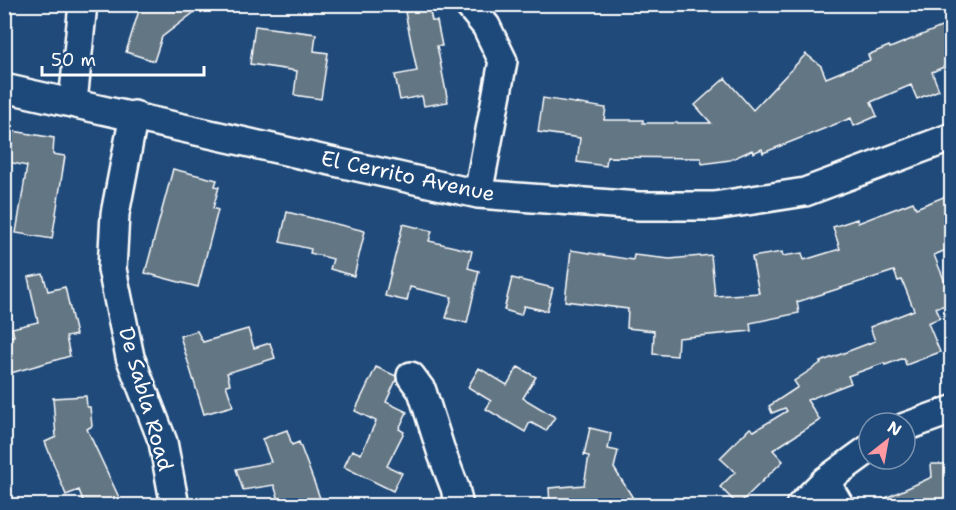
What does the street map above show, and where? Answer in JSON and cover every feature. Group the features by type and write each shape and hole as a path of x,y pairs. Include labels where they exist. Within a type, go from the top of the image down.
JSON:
{"street":[{"path":"73,102 83,4"},
{"path":"468,4 486,26 503,61 478,194"},
{"name":"El Cerrito Avenue","path":"4,88 134,115 478,194 639,206 714,206 805,192 951,137"},
{"name":"De Sabla Road","path":"134,115 115,214 112,269 130,357 163,442 175,506"},
{"path":"411,376 422,391 457,496"},
{"path":"917,423 951,410"},
{"path":"800,506 825,481 857,458"},
{"path":"825,481 840,506"}],"building":[{"path":"141,4 205,4 162,37 154,61 126,52"},
{"path":"429,7 432,21 437,21 442,46 437,46 448,102 424,106 422,96 400,100 395,75 417,71 405,12"},
{"path":"951,23 951,64 932,72 939,90 917,99 911,85 871,102 877,116 854,126 851,118 763,153 762,149 753,153 752,150 730,160 702,164 701,158 607,157 606,166 577,162 580,138 538,132 543,98 606,108 604,120 643,120 643,123 711,123 695,105 725,78 753,110 806,54 821,66 826,78 870,60 868,55"},
{"path":"255,26 316,34 314,51 328,53 321,99 294,95 297,71 250,64"},
{"path":"13,131 54,138 53,154 65,156 52,239 16,233 27,166 8,162 9,154 4,153 4,137 12,138"},
{"path":"173,169 217,180 215,186 219,187 213,208 218,210 198,287 145,273"},
{"path":"951,194 951,248 934,255 945,282 951,281 951,305 936,307 940,318 928,323 940,352 906,365 904,358 885,365 884,363 848,376 851,383 807,400 820,420 773,450 783,461 738,505 720,487 735,472 720,458 750,428 754,431 787,411 785,408 772,413 769,406 798,387 794,381 820,362 875,341 870,327 914,310 902,280 898,281 894,271 797,302 799,313 750,323 751,331 678,338 677,356 653,354 654,331 627,328 628,309 565,301 571,250 633,260 634,255 670,259 711,255 715,296 759,293 752,257 782,252 783,256 802,253 804,260 840,249 833,227 857,219 858,223 913,202 916,208"},
{"path":"287,212 365,231 354,276 330,269 333,259 310,253 311,249 280,242"},
{"path":"403,224 432,231 429,241 472,251 468,268 479,271 467,323 446,318 452,297 410,287 407,301 385,296"},
{"path":"43,274 48,291 65,287 76,335 66,337 70,356 4,375 4,338 14,336 12,328 38,322 28,277"},
{"path":"512,278 553,288 547,311 524,306 521,315 504,310"},
{"path":"248,329 254,348 270,343 275,358 227,373 230,384 226,385 233,406 204,414 180,336 197,331 203,342"},
{"path":"376,367 396,376 386,402 407,412 399,429 404,432 387,466 402,473 393,491 344,467 352,450 361,454 376,421 355,411"},
{"path":"518,367 536,377 523,398 555,417 546,431 530,422 525,432 486,409 491,401 468,387 479,368 507,385"},
{"path":"86,396 92,426 87,429 123,506 85,506 79,490 66,495 45,442 56,437 53,398"},
{"path":"590,428 611,433 608,449 618,451 614,468 638,506 550,506 549,488 584,485 589,456 584,455"},
{"path":"287,430 292,445 299,442 323,506 281,506 274,485 243,490 236,469 271,462 262,439"},
{"path":"931,464 951,464 951,506 868,506 932,477"}]}
